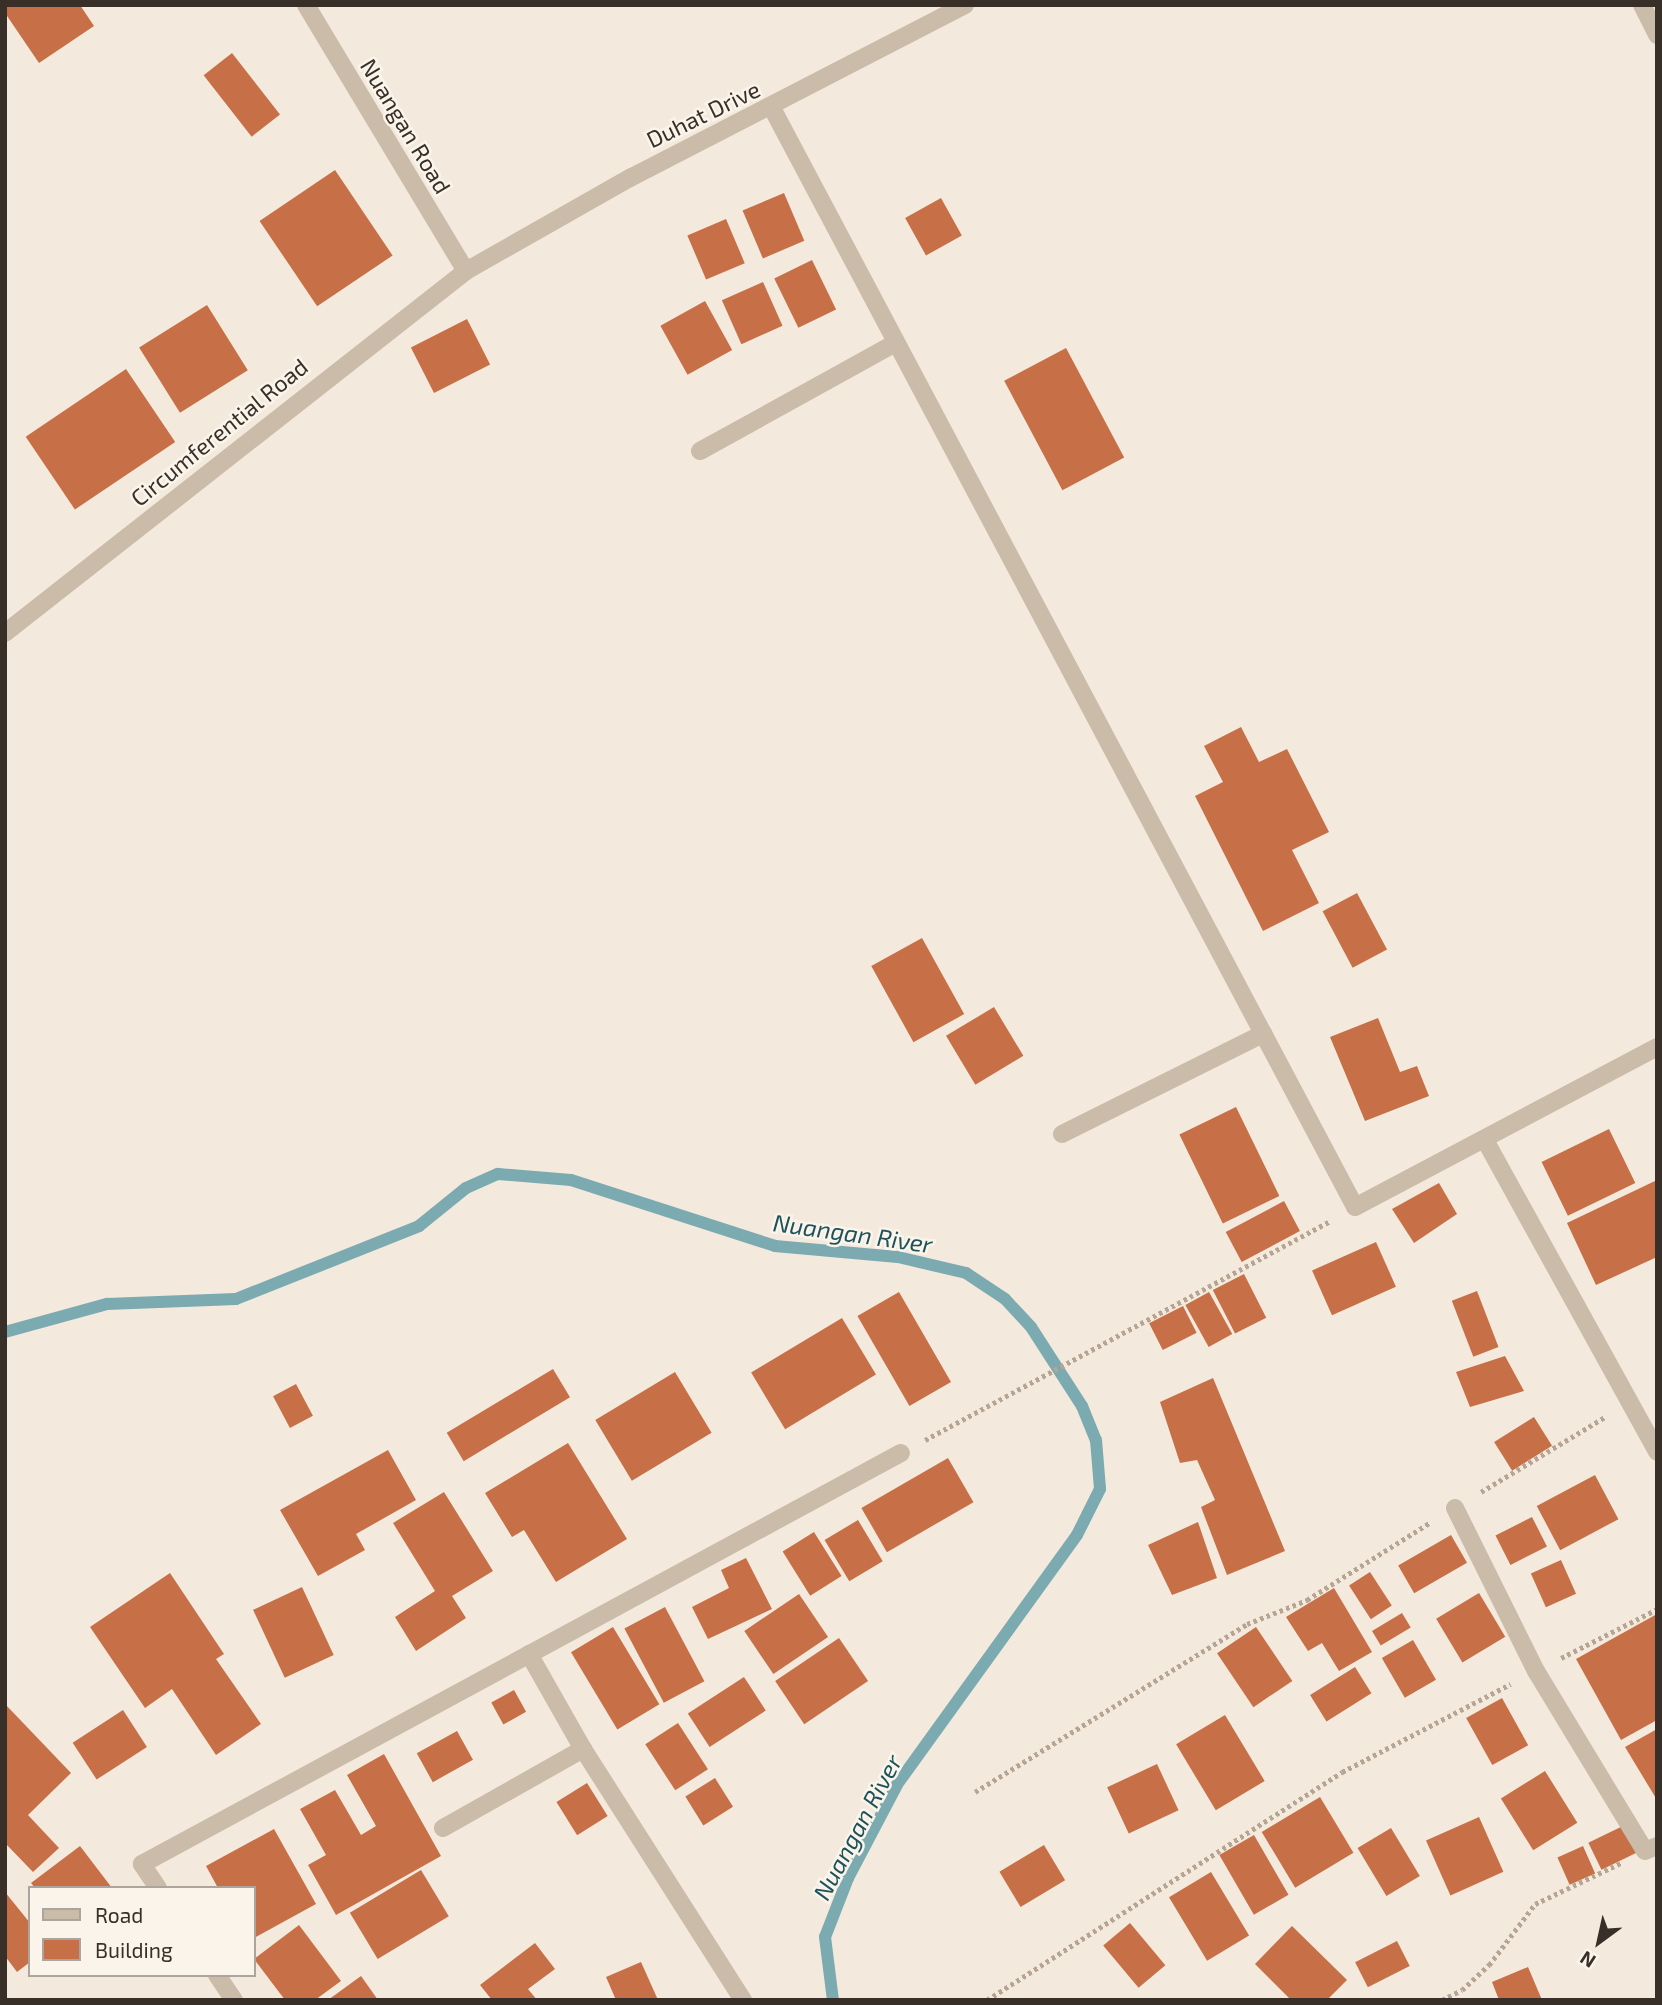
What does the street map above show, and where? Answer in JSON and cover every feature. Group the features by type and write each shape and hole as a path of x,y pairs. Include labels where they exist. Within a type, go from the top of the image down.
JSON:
{"street":[{"name":"Nuangan Road","path":"306,5 466,271"},
{"name":"Duhat Drive","path":"466,271 630,177 772,108 965,5"},
{"path":"1642,5 1657,35"},
{"path":"772,108 1355,1207 1657,1047"},
{"name":"Circumferential Road","path":"5,633 466,271"},
{"path":"700,451 896,343"},
{"path":"1062,1134 1263,1034"},
{"path":"1485,1140 1657,1452"},
{"path":"157,1886 142,1864 901,1452"},
{"path":"1455,1508 1536,1671 1651,1849"},
{"path":"529,1654 583,1749 743,2000"},
{"path":"443,1828 583,1749"},
{"path":"218,1977 234,2000"}],"path":[{"path":"901,1452 1355,1207"},
{"path":"975,1792 1247,1623 1307,1600 1630,1402"},
{"path":"986,2000 1342,1772 1657,1609"},
{"path":"1442,2000 1462,1990 1489,1965 1535,1904 1651,1849"}],"building":[{"path":"5,5 80,5 94,26 39,63 5,13"},
{"path":"232,53 280,114 252,137 204,75"},
{"path":"335,170 393,255 317,306 260,221"},
{"path":"784,193 804,241 763,258 743,211"},
{"path":"941,198 962,236 926,255 905,218"},
{"path":"726,219 745,263 706,280 687,235"},
{"path":"812,260 836,309 798,328 774,278"},
{"path":"763,282 783,326 741,344 722,300"},
{"path":"705,301 732,350 688,375 660,326"},
{"path":"207,305 248,370 180,413 139,347"},
{"path":"467,319 490,364 434,393 411,348"},
{"path":"1066,348 1124,457 1062,490 1004,381"},
{"path":"126,369 175,442 75,510 26,437"},
{"path":"1241,727 1259,762 1287,749 1329,832 1292,850 1319,903 1263,931 1195,796 1223,782 1204,746"},
{"path":"1357,893 1387,950 1353,968 1323,911"},
{"path":"922,938 964,1014 913,1042 871,966"},
{"path":"994,1007 1023,1056 975,1085 946,1036"},
{"path":"1378,1018 1400,1072 1417,1066 1429,1096 1365,1121 1330,1037"},
{"path":"1236,1107 1279,1196 1223,1224 1179,1135"},
{"path":"1609,1129 1635,1183 1568,1216 1542,1162"},
{"path":"1657,1180 1657,1257 1596,1285 1567,1223"},
{"path":"1439,1183 1457,1214 1414,1243 1392,1209"},
{"path":"1284,1201 1300,1231 1242,1262 1226,1232"},
{"path":"1376,1242 1396,1287 1332,1315 1312,1270"},
{"path":"1244,1274 1266,1318 1235,1334 1213,1290"},
{"path":"1477,1291 1499,1347 1473,1357 1452,1301"},
{"path":"899,1292 951,1382 909,1406 857,1316"},
{"path":"1209,1292 1232,1334 1209,1347 1185,1305"},
{"path":"1183,1306 1197,1333 1163,1350 1149,1323"},
{"path":"842,1318 876,1375 785,1429 751,1373"},
{"path":"1505,1356 1524,1391 1470,1407 1456,1372"},
{"path":"553,1369 570,1397 464,1461 447,1433"},
{"path":"675,1372 712,1433 632,1481 595,1420"},
{"path":"1213,1378 1285,1551 1227,1575 1201,1507 1215,1500 1197,1460 1180,1463 1160,1402"},
{"path":"296,1384 313,1416 290,1428 273,1396"},
{"path":"1534,1417 1552,1446 1512,1471 1494,1442"},
{"path":"568,1443 627,1539 556,1582 524,1530 512,1537 485,1493"},
{"path":"388,1450 416,1500 356,1534 365,1550 318,1576 280,1510"},
{"path":"948,1458 974,1502 887,1552 861,1508"},
{"path":"1595,1475 1618,1519 1560,1550 1537,1506"},
{"path":"444,1492 493,1571 452,1596 466,1618 416,1651 395,1617 435,1591 393,1523"},
{"path":"1532,1517 1547,1546 1510,1565 1495,1536"},
{"path":"858,1520 883,1561 849,1581 825,1540"},
{"path":"1198,1522 1217,1578 1172,1595 1148,1545"},
{"path":"814,1532 842,1576 810,1596 783,1552"},
{"path":"1451,1535 1467,1563 1414,1593 1398,1566"},
{"path":"746,1558 772,1609 708,1639 692,1607 729,1588 721,1570"},
{"path":"1561,1560 1576,1594 1546,1607 1531,1573"},
{"path":"1370,1572 1392,1606 1371,1619 1349,1586"},
{"path":"170,1573 224,1654 216,1659 261,1724 216,1755 172,1689 145,1708 90,1627"},
{"path":"302,1587 334,1655 285,1678 253,1610"},
{"path":"1334,1588 1372,1652 1339,1671 1322,1643 1308,1651 1286,1617"},
{"path":"1479,1593 1505,1637 1462,1662 1436,1619"},
{"path":"799,1594 828,1637 773,1674 744,1631"},
{"path":"665,1607 704,1681 664,1703 624,1629"},
{"path":"1402,1613 1411,1628 1381,1646 1372,1631"},
{"path":"1657,1614 1657,1720 1621,1740 1576,1659"},
{"path":"613,1627 659,1704 617,1729 571,1652"},
{"path":"1256,1627 1292,1681 1253,1707 1217,1653"},
{"path":"839,1638 868,1681 804,1724 775,1681"},
{"path":"1413,1640 1436,1680 1405,1698 1382,1658"},
{"path":"1355,1667 1371,1693 1326,1721 1310,1695"},
{"path":"744,1677 766,1711 710,1747 688,1713"},
{"path":"514,1690 526,1712 503,1724 491,1703"},
{"path":"1502,1698 1528,1745 1492,1765 1466,1718"},
{"path":"5,1704 71,1773 28,1815 59,1848 33,1872 5,1843"},
{"path":"123,1710 147,1747 97,1780 73,1743"},
{"path":"1225,1715 1265,1781 1216,1810 1176,1744"},
{"path":"678,1723 708,1769 675,1790 645,1744"},
{"path":"1657,1729 1657,1800 1625,1747"},
{"path":"457,1731 473,1760 433,1782 417,1753"},
{"path":"384,1754 441,1856 336,1915 308,1865 326,1855 300,1809 335,1790 361,1835 376,1826 347,1775"},
{"path":"1157,1764 1179,1810 1129,1833 1107,1787"},
{"path":"1545,1771 1577,1823 1533,1850 1501,1799"},
{"path":"715,1778 733,1807 703,1825 685,1797"},
{"path":"587,1783 608,1816 577,1835 556,1802"},
{"path":"1320,1797 1353,1853 1295,1888 1262,1832"},
{"path":"1479,1817 1503,1872 1450,1895 1426,1841"},
{"path":"1627,1824 1640,1851 1602,1870 1588,1843"},
{"path":"1391,1828 1420,1876 1386,1896 1358,1848"},
{"path":"274,1829 316,1904 256,1937 256,1886 217,1886 206,1866"},
{"path":"1254,1835 1288,1895 1254,1915 1219,1855"},
{"path":"1044,1845 1065,1880 1021,1907 999,1872"},
{"path":"80,1846 110,1886 33,1886 31,1883"},
{"path":"1583,1846 1595,1873 1570,1885 1557,1857"},
{"path":"421,1870 449,1916 378,1959 350,1913"},
{"path":"1211,1872 1249,1935 1207,1961 1169,1897"},
{"path":"5,1892 28,1921 28,1964 17,1972 5,1956"},
{"path":"1130,1923 1165,1965 1139,1988 1103,1945"},
{"path":"299,1925 341,1981 315,2000 285,2000 256,1962 256,1957"},
{"path":"1292,1926 1347,1980 1327,2000 1291,2000 1255,1964"},
{"path":"1397,1941 1410,1966 1368,1987 1355,1962"},
{"path":"535,1943 555,1969 528,1989 537,2000 492,2000 480,1985"},
{"path":"641,1962 658,2000 616,2000 606,1977"},
{"path":"1528,1967 1542,2000 1499,2000 1492,1982"},
{"path":"361,1976 378,2000 328,2000"}],"waterway":[{"name":"Nuangan River","path":"5,1332 107,1304 236,1299 419,1226 466,1188 498,1174 571,1180 775,1246 898,1257 966,1273 1005,1299 1031,1327 1082,1406 1096,1440 1100,1489 1077,1535 897,1785 848,1878 825,1937 833,2000"}]}
